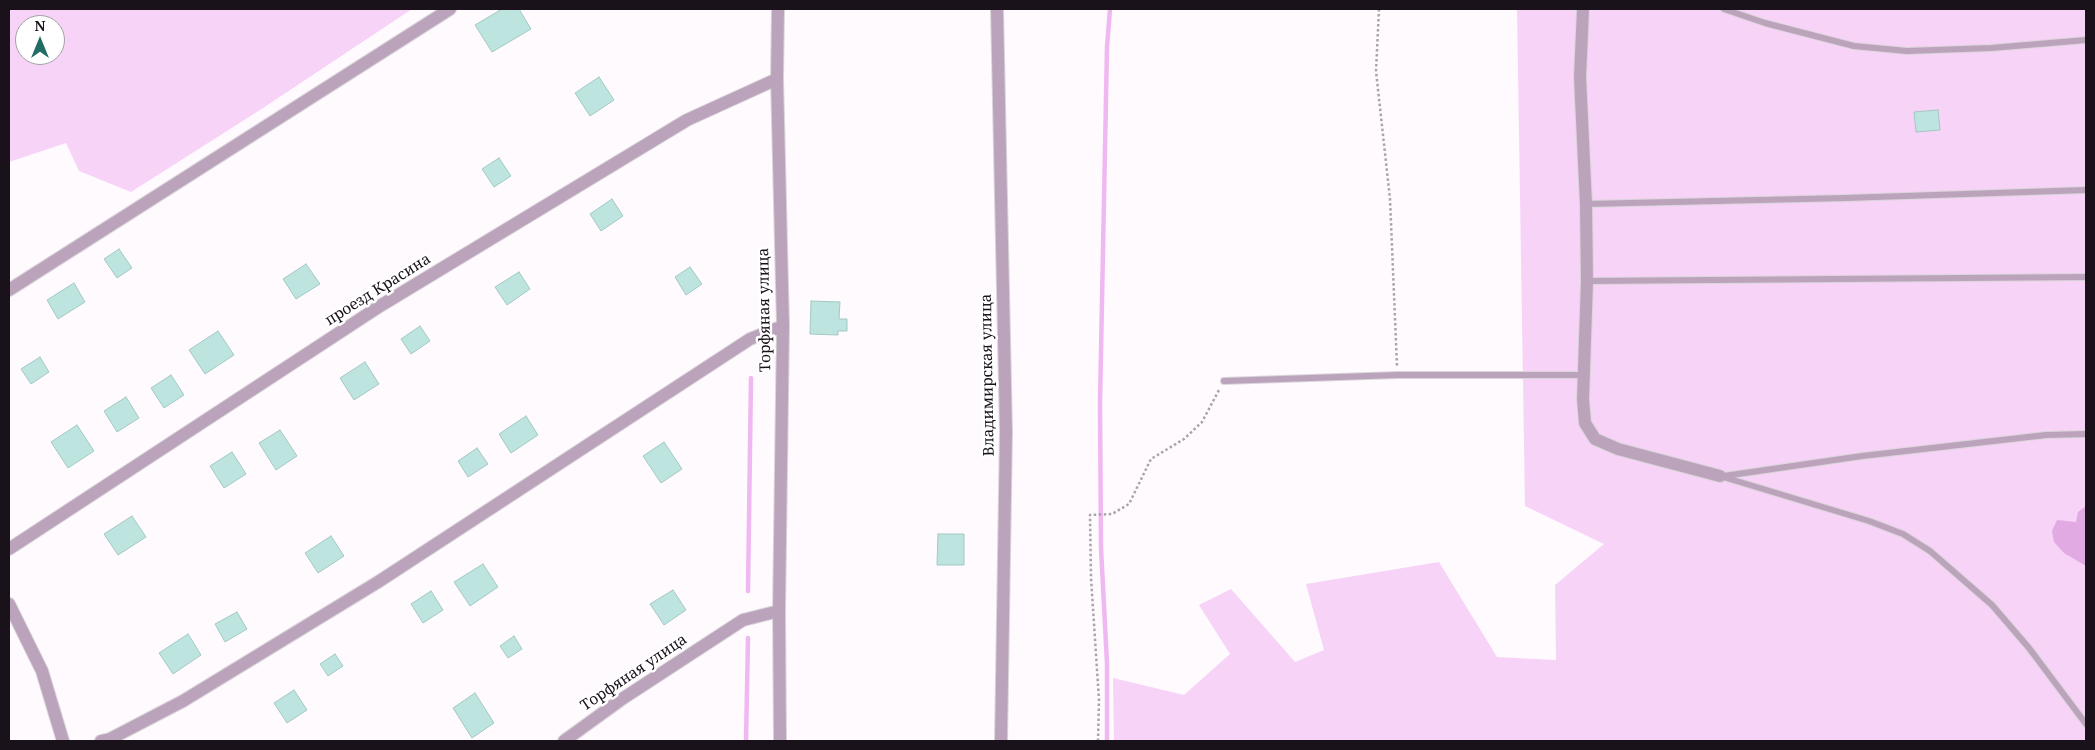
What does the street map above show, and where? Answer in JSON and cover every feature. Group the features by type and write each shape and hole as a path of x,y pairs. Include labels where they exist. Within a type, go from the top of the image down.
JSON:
{"street":[{"path":"9,290 450,9"},
{"name":"Торфяная улица","path":"778,9 777,79 783,326 780,741"},
{"name":"Владимирская улица","path":"997,9 1006,432 1002,741"},
{"path":"1583,9 1580,77 1586,204 1587,281 1583,399 1585,423 1594,439 1618,449 1720,476"},
{"name":"проезд Красина","path":"9,549 380,306 687,120 777,79"},
{"path":"101,741 110,739 183,701 386,577 750,339 783,326"},
{"path":"9,604 42,672 63,741"},
{"name":"Торфяная улица","path":"564,741 622,699 743,620 780,611"}],"lane":[{"path":"1724,9 1765,23 1854,46 1907,51 1991,48 2086,40"},
{"path":"1586,204 2086,190"},
{"path":"1587,281 2086,277"},
{"path":"1224,381 1397,375 1584,376"},
{"path":"1720,476 1910,450 2046,435 2086,434"},
{"path":"1720,476 1869,520 1903,534 1930,551 1992,605 2029,648 2086,724"}],"path":[{"path":"1379,9 1376,70 1390,199 1397,375"},
{"path":"1098,741 1099,700 1091,578 1090,515 1112,514 1129,504 1151,459 1184,439 1202,422 1224,381"}],"shaded area":[{"path":"9,9 412,9 260,110 131,192 79,171 66,143 9,162"},
{"path":"1517,9 2086,9 2086,741 1114,741 1113,678 1184,695 1230,654 1199,605 1231,589 1295,662 1324,650 1306,584 1439,562 1497,657 1556,660 1555,585 1604,544 1525,506"},
{"path":"2086,506 2086,566 2064,553 2054,542 2052,531 2057,520 2076,522 2078,512"}],"building":[{"path":"502,9 519,9 531,29 492,52 475,25"},
{"path":"599,77 614,100 590,116 575,93"},
{"path":"1938,110 1940,130 1916,132 1914,112"},
{"path":"499,158 511,176 494,187 482,169"},
{"path":"612,199 623,216 601,231 590,214"},
{"path":"119,249 132,268 117,278 104,259"},
{"path":"306,264 320,284 296,299 283,279"},
{"path":"690,267 702,284 686,295 675,277"},
{"path":"519,272 530,289 507,305 495,287"},
{"path":"74,283 85,302 58,319 47,300"},
{"path":"811,301 840,302 839,319 847,319 847,331 838,331 838,335 810,334"},
{"path":"420,326 430,341 411,354 401,339"},
{"path":"218,331 234,355 205,374 189,350"},
{"path":"40,357 49,372 31,384 21,369"},
{"path":"365,362 379,384 354,400 340,378"},
{"path":"171,375 184,395 164,408 151,388"},
{"path":"126,397 139,418 117,432 104,411"},
{"path":"526,416 538,435 511,453 499,434"},
{"path":"77,425 94,451 68,468 51,442"},
{"path":"280,430 297,456 276,470 259,443"},
{"path":"664,442 682,469 661,483 643,456"},
{"path":"477,448 488,464 468,477 458,461"},
{"path":"232,452 246,474 224,488 210,466"},
{"path":"132,516 146,537 118,555 104,534"},
{"path":"938,534 964,534 964,565 937,565"},
{"path":"331,536 344,556 318,573 305,553"},
{"path":"483,564 498,587 470,606 454,582"},
{"path":"673,590 686,610 664,625 650,604"},
{"path":"431,591 443,610 423,623 411,604"},
{"path":"237,612 247,629 225,642 215,624"},
{"path":"188,634 201,655 173,674 159,653"},
{"path":"514,636 522,649 508,658 500,646"},
{"path":"335,654 343,666 328,676 320,664"},
{"path":"294,690 307,710 287,723 274,703"},
{"path":"475,693 494,723 472,738 453,708"}],"waterway":[{"path":"1107,741 1107,663 1101,548 1100,403 1107,47 1110,9"},
{"path":"748,591 751,378"},
{"path":"746,741 748,638"}]}
